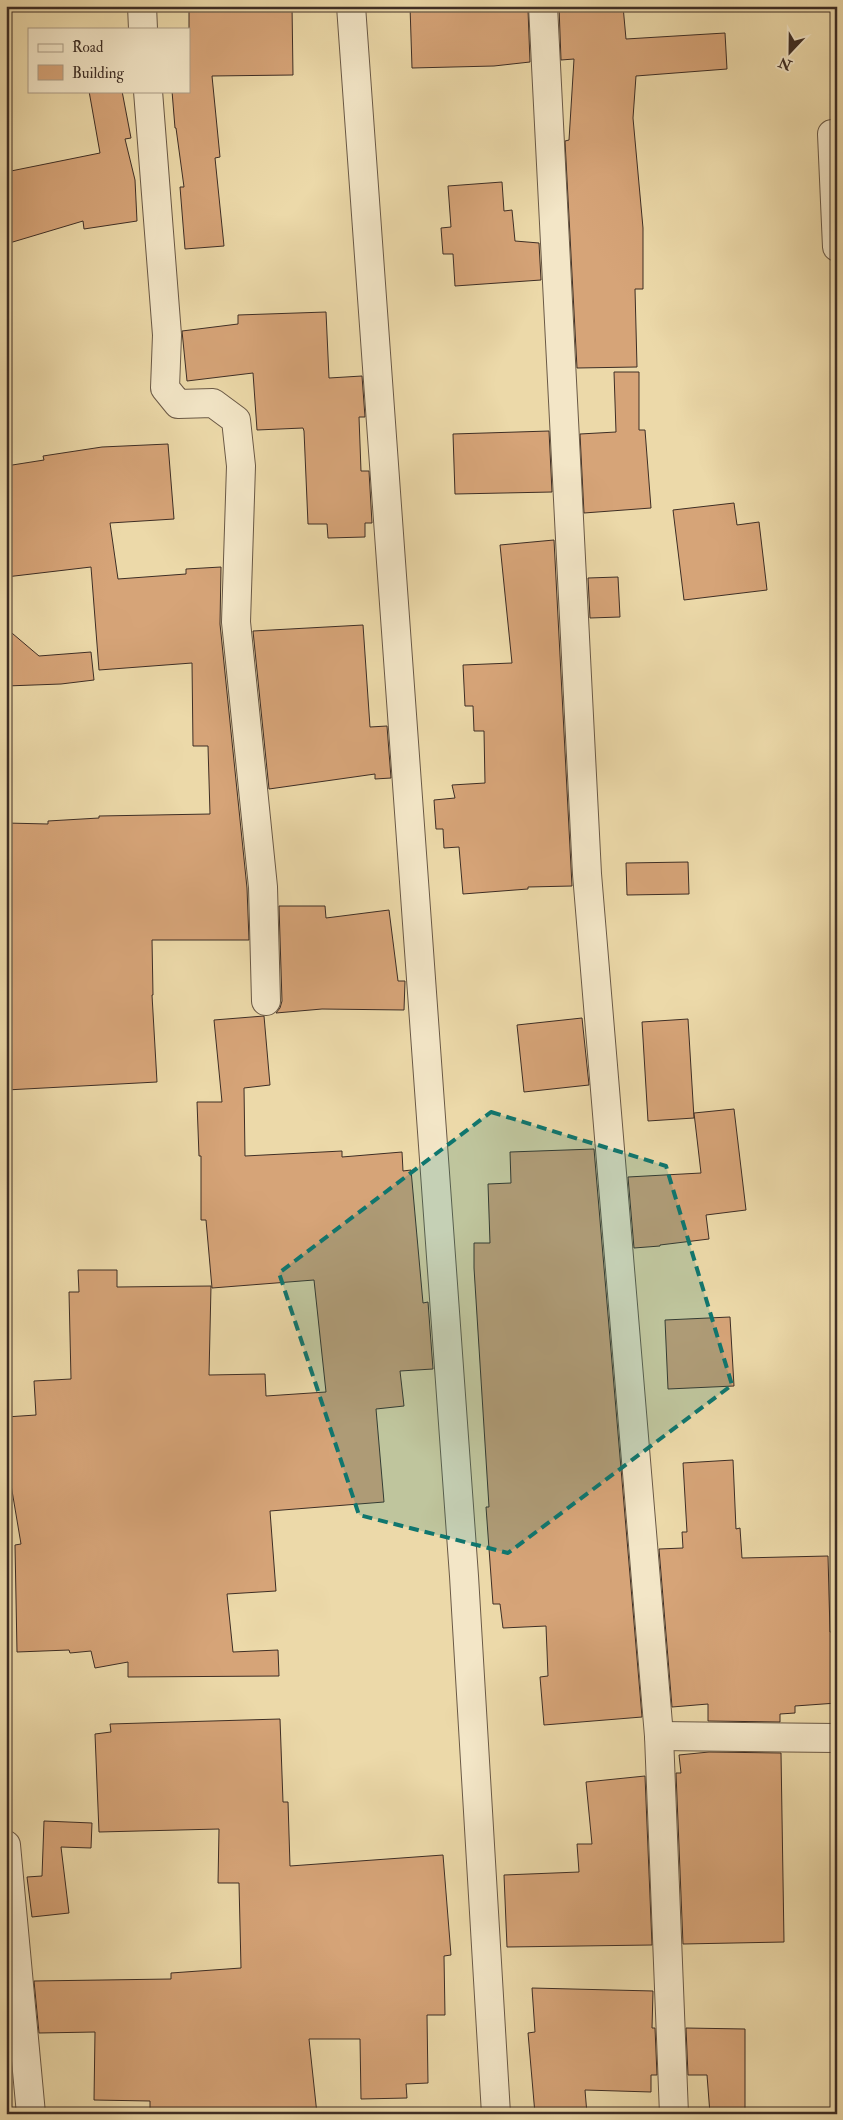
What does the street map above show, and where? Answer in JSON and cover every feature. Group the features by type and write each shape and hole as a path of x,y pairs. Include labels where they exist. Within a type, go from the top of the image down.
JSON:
{"street":[{"path":"142,6 143,28"},
{"path":"351,6 464,1576 496,2114"},
{"path":"543,6 587,874 659,1736 674,2114"},
{"path":"148,92 167,335 165,388 178,404 213,403 236,420 240,466 236,622 263,887 266,1001"},
{"path":"832,134 837,247"},
{"path":"659,1736 837,1738"},
{"path":"6,1845 31,2114"}],"highlighted area":[{"path":"491,1112 666,1166 732,1385 508,1553 359,1515 279,1273"}],"building":[{"path":"189,6 292,6 293,75 212,76 220,157 215,158 224,246 185,249 180,187 184,187 175,128 172,92 190,92"},
{"path":"410,6 523,6 523,10 528,10 530,62 494,66 412,68"},
{"path":"623,6 626,39 725,33 727,69 636,76 633,118 643,228 643,289 635,289 637,367 577,368 565,141 569,140 574,59 561,60 559,7"},
{"path":"89,92 122,92 131,138 125,139 135,180 137,221 84,229 83,221 6,244 6,172 100,153"},
{"path":"502,182 504,211 512,210 515,241 539,243 541,280 455,286 453,254 443,254 441,228 451,227 448,186"},
{"path":"326,312 329,378 362,376 365,417 359,417 361,471 369,471 372,523 365,523 365,537 328,538 327,524 308,524 303,428 257,430 253,373 187,381 182,331 238,324 238,315"},
{"path":"614,372 639,372 639,430 645,430 651,508 584,513 580,434 616,432"},
{"path":"549,431 552,492 455,494 453,434"},
{"path":"168,444 174,519 110,523 118,579 186,574 186,569 221,567 220,624 247,888 249,940 152,940 152,995 157,1082 6,1090 6,823 48,824 48,821 99,818 99,816 210,814 208,746 193,746 192,663 99,670 91,567 6,577 6,466 44,460 43,456 102,447"},
{"path":"734,503 737,525 759,522 767,590 684,600 673,510"},
{"path":"554,540 572,886 528,887 528,889 463,894 459,847 444,848 443,829 436,829 434,800 455,798 452,785 485,783 484,731 474,731 473,706 465,706 463,665 512,663 500,545"},
{"path":"618,577 620,617 590,618 588,578"},
{"path":"363,625 370,727 387,726 391,778 375,779 375,774 269,789 253,631"},
{"path":"6,628 39,656 91,652 94,680 61,684 6,686"},
{"path":"688,862 689,894 627,895 626,863"},
{"path":"279,906 325,906 326,918 389,910 398,981 405,981 404,1010 322,1009 276,1013 282,1001"},
{"path":"264,1016 270,1085 244,1088 245,1156 342,1151 342,1157 402,1152 403,1171 411,1170 423,1303 428,1302 433,1369 400,1371 404,1406 376,1409 384,1502 270,1511 276,1591 227,1594 233,1652 278,1650 279,1676 128,1677 128,1662 95,1668 91,1651 70,1653 69,1650 17,1652 15,1545 21,1544 6,1455 6,1417 36,1415 34,1381 71,1379 69,1292 79,1292 78,1270 117,1270 117,1287 211,1286 209,1375 265,1374 266,1396 326,1392 314,1280 212,1288 206,1220 201,1220 201,1156 199,1156 197,1102 222,1102 214,1020"},
{"path":"582,1018 589,1085 524,1092 517,1025"},
{"path":"688,1019 694,1118 648,1121 642,1022"},
{"path":"734,1109 746,1210 706,1215 709,1239 634,1248 628,1177 701,1173 694,1113"},
{"path":"594,1149 642,1717 544,1725 540,1677 548,1676 546,1626 503,1628 500,1604 493,1604 486,1507 489,1507 474,1243 490,1243 488,1184 511,1183 510,1152"},
{"path":"730,1317 734,1386 668,1389 665,1320"},
{"path":"733,1460 736,1529 740,1528 742,1558 828,1556 830,1632 837,1632 837,1703 795,1706 795,1713 780,1714 780,1722 708,1721 708,1704 672,1707 659,1549 683,1548 682,1532 687,1532 683,1463"},
{"path":"280,1719 283,1802 288,1802 290,1866 443,1855 451,1955 444,1956 445,2015 427,2015 428,2083 406,2084 407,2098 361,2099 360,2039 309,2039 317,2114 150,2114 150,2101 94,2100 95,2032 39,2033 34,1981 171,1979 171,1973 241,1968 239,1883 218,1883 219,1829 99,1832 95,1734 111,1732 110,1724"},
{"path":"709,1752 781,1753 784,1942 683,1944 676,1773 681,1773 679,1755"},
{"path":"645,1776 652,1945 507,1947 504,1875 579,1872 577,1844 592,1844 586,1782"},
{"path":"44,1821 92,1823 91,1848 61,1847 69,1913 32,1917 27,1877 42,1876"},
{"path":"532,1988 653,1991 652,2028 655,2028 657,2075 651,2075 651,2092 585,2090 587,2114 535,2114 528,2033 535,2032"},
{"path":"686,2028 745,2029 745,2114 710,2114 707,2075 688,2075"}]}
